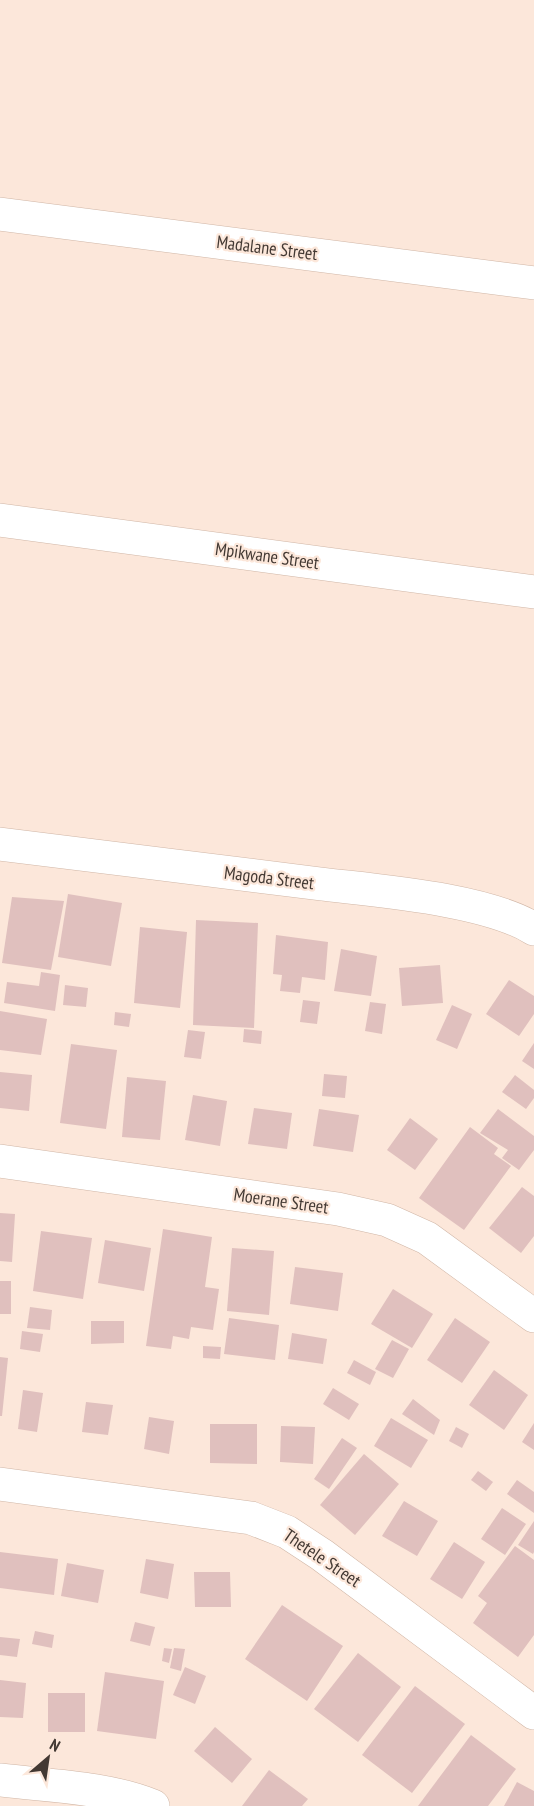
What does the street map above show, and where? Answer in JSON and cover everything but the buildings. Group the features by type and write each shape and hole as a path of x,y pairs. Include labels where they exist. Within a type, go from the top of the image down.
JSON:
{"street":[{"name":"Madalane Street","path":"0,214 534,282"},
{"name":"Mpikwane Street","path":"0,520 534,592"},
{"name":"Magoda Street","path":"0,844 406,895 476,907 522,922 534,929"},
{"name":"Moerane Street","path":"0,1161 338,1209 387,1220 427,1238 534,1316"},
{"name":"Thetele Street","path":"0,1484 240,1516 287,1532 534,1713"},
{"path":"0,1780 103,1792 153,1806"}]}
